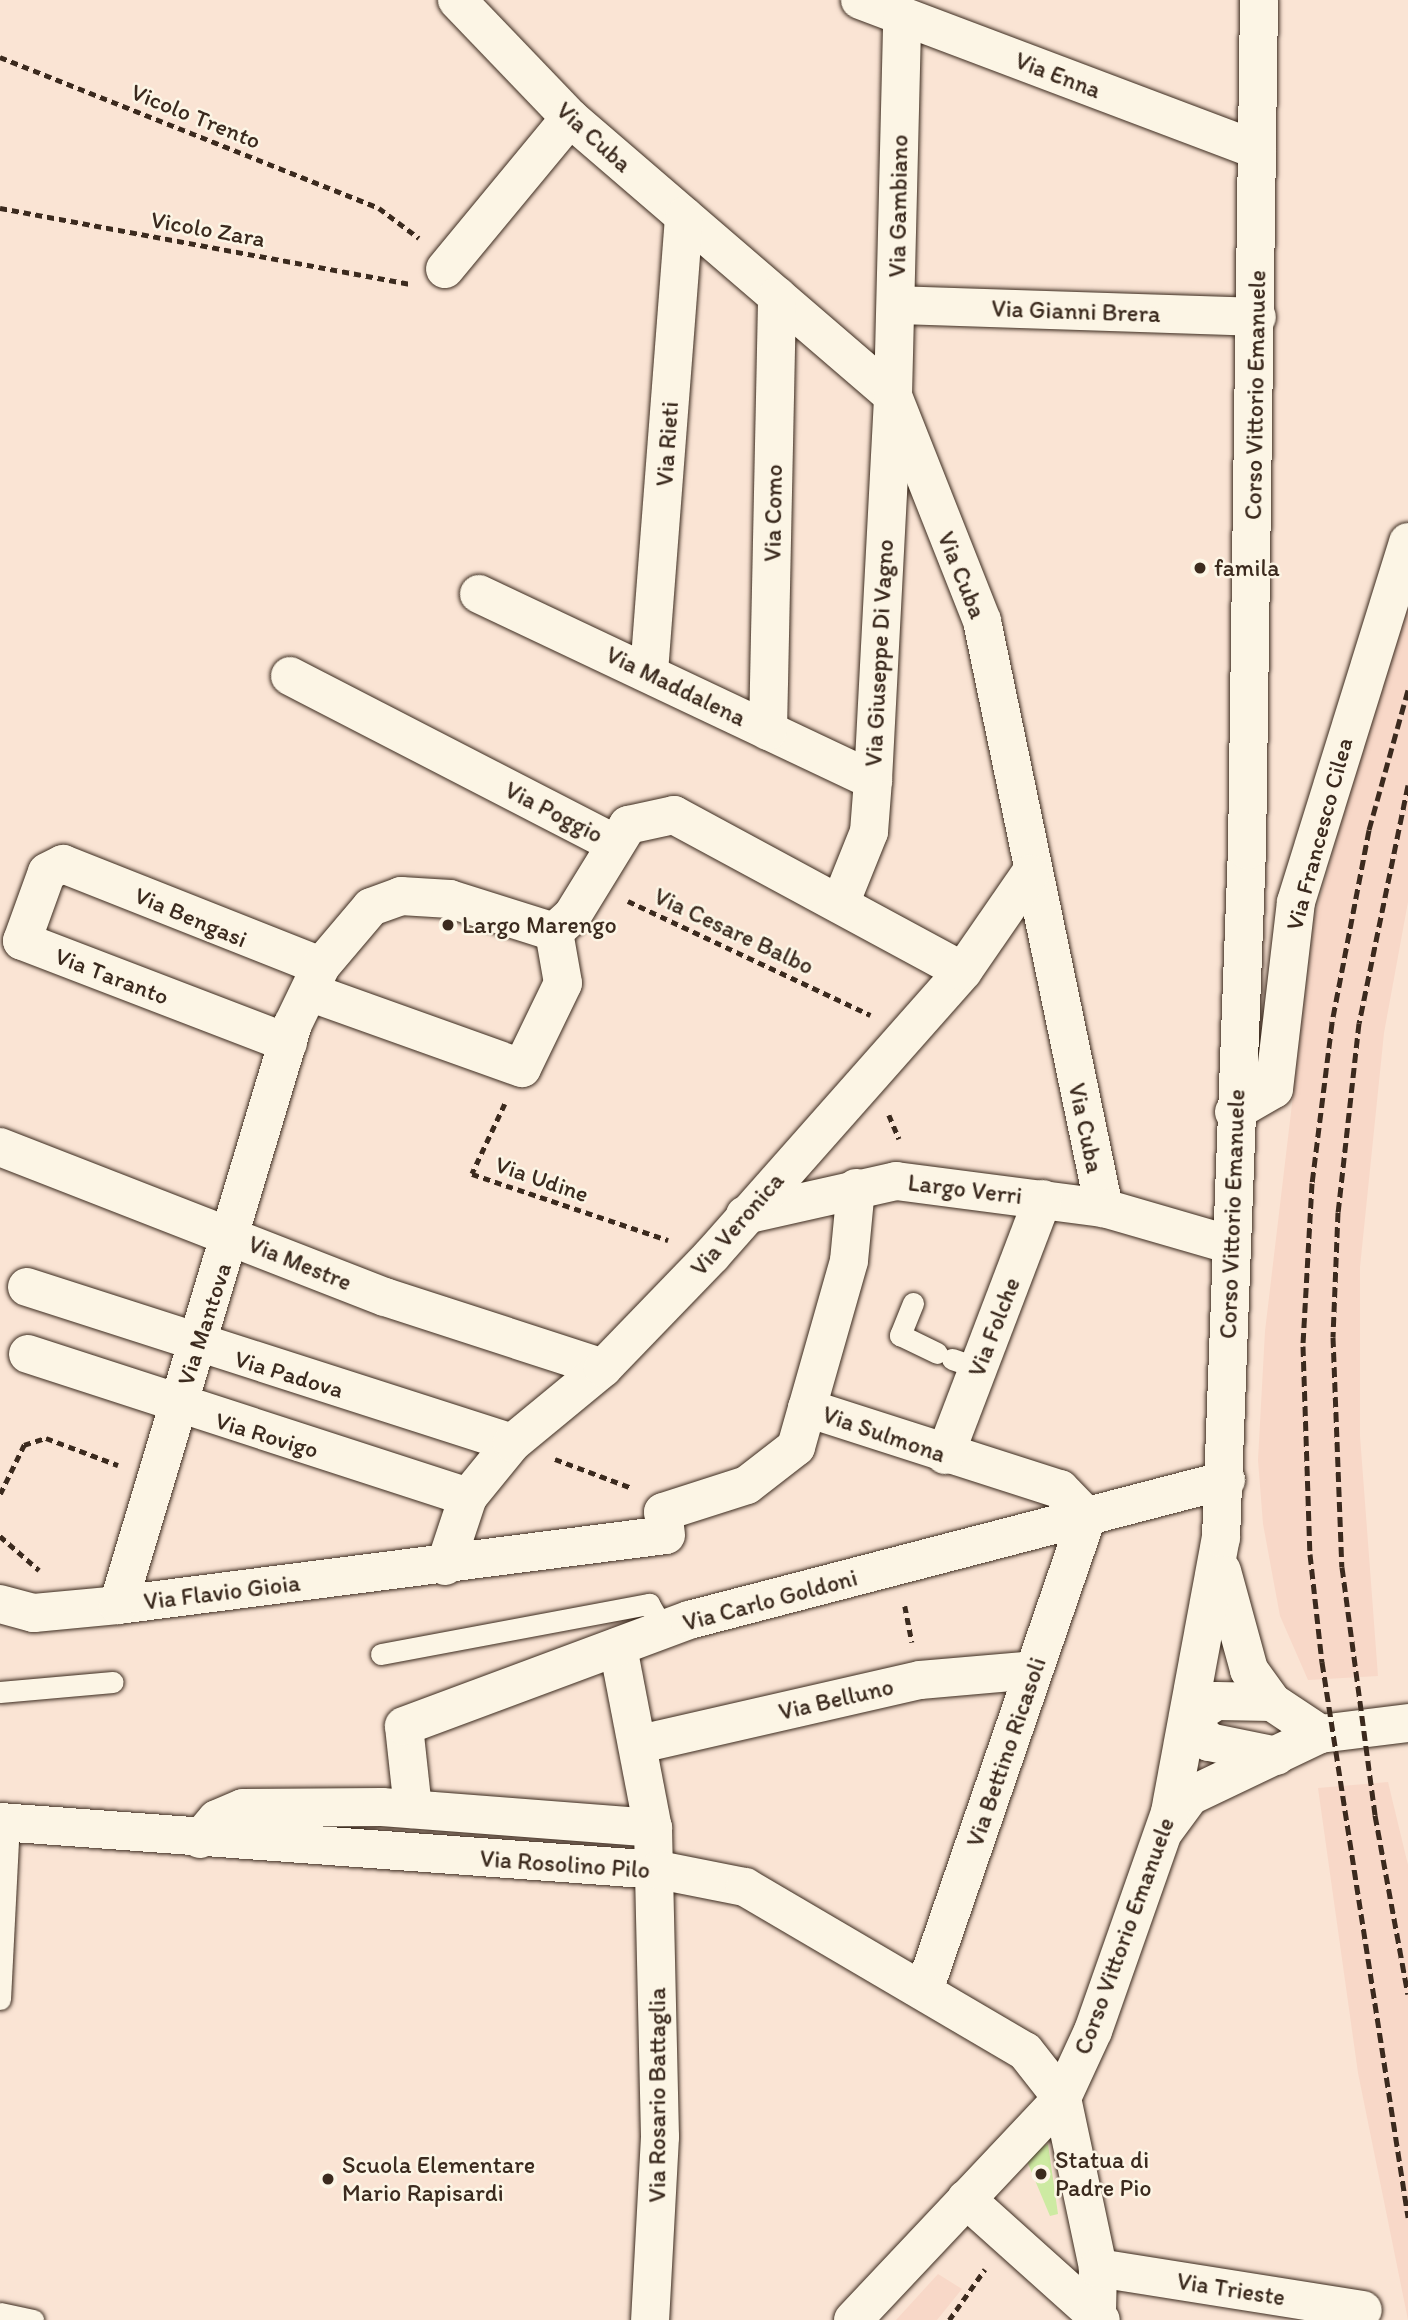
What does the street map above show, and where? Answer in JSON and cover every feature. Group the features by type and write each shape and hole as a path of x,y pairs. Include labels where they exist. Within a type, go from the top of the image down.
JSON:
{"street":[{"name":"Via Cuba","path":"457,0 570,118 893,396 982,621 1030,874 1104,1208"},
{"name":"Via Enna","path":"860,0 1256,150"},
{"name":"Corso Vittorio Emanuele","path":"853,2320 1062,2098 1093,2031 1164,1831 1188,1719 1221,1538 1226,1480 1234,1112 1247,850 1257,317 1259,0"},
{"name":"Via Gambiano","path":"893,396 902,16"},
{"path":"445,269 570,118"},
{"name":"Via Rieti","path":"649,672 684,216"},
{"name":"Via Como","path":"768,731 777,296"},
{"name":"Via Gianni Brera","path":"896,305 1257,317"},
{"name":"Via Giuseppe Di Vagno","path":"840,904 869,832 893,396"},
{"name":"Via Francesco Cilea","path":"1234,1112 1274,1089 1296,901 1408,542"},
{"name":"Via Maddalena","path":"479,594 873,780"},
{"name":"Via Poggio","path":"290,676 612,842 628,825 674,815 963,971"},
{"path":"316,979 522,1068 563,983 554,932 572,916 612,842"},
{"name":"Via Bengasi","path":"63,864 316,979"},
{"name":"Via Taranto","path":"63,864 47,872 22,941 288,1043"},
{"name":"Via Veronica","path":"444,1566 468,1497 512,1443 603,1368 712,1255 870,1072 963,971 1030,874"},
{"name":"Via Mantova","path":"118,1605 158,1480 177,1407 199,1346 288,1043 316,979 371,907 401,896 450,899 554,932"},
{"name":"Via Mestre","path":"0,1147 386,1297 603,1368"},
{"name":"Largo Verri","path":"745,1215 896,1181 1104,1208"},
{"name":"Via Sulmona","path":"856,1188 849,1261 807,1408 944,1455 1060,1489 1087,1517"},
{"name":"Via Folche","path":"944,1455 956,1360 1043,1199"},
{"path":"1104,1208 1231,1245"},
{"name":"Via Padova","path":"27,1287 199,1346 512,1443"},
{"name":"Via Rovigo","path":"28,1354 177,1407 468,1497"},
{"path":"444,1566 666,1535 663,1512 747,1485 796,1447 807,1408"},
{"name":"Via Carlo Goldoni","path":"413,1809 404,1726 664,1630 1226,1480"},
{"name":"Via Bettino Ricasoli","path":"925,1987 1087,1517"},
{"path":"1221,1538 1223,1591 1249,1670 1272,1702 1320,1734"},
{"name":"Via Flavio Gioia","path":"0,1604 34,1613 444,1566"},
{"name":"Via Rosario Battaglia","path":"618,1647 640,1744 659,1870 660,2137 650,2320"},
{"name":"Via Belluno","path":"640,1744 920,1680 1034,1670"},
{"path":"1272,1702 1216,1701 1188,1719 1209,1742 1277,1756"},
{"path":"1164,1831 1190,1796 1320,1734 1408,1723"},
{"path":"200,1839 217,1819 243,1808 413,1809 653,1828"},
{"name":"Via Rosolino Pilo","path":"5,1823 659,1870 745,1887 925,1987 1025,2051 1062,2098"},
{"path":"1062,2098 1098,2268 1097,2318"},
{"path":"966,2199 1009,2235 1097,2318"},
{"name":"Via Trieste","path":"1098,2268 1363,2310"}],"lane":[{"path":"913,1303 900,1335 956,1360"},
{"path":"381,1654 649,1604 664,1630"},
{"path":"0,1692 113,1682"},
{"path":"0,1999 5,1823"},
{"path":"0,2313 33,2320"}],"path":[{"name":"Vicolo Trento","path":"0,57 379,208"},
{"name":"Vicolo Zara","path":"0,208 410,284"},
{"name":"Via Cesare Balbo","path":"589,882 864,1012"},
{"name":"Via Udine","path":"522,1068 472,1174 712,1255"},
{"path":"870,1072 901,1143 896,1181"},
{"path":"0,1494 24,1445 46,1438 158,1480"},
{"path":"567,1464 629,1485 663,1512"},
{"path":"897,1566 920,1680"},
{"path":"949,2320 1009,2235"}],"shaded area":[{"path":"1408,587 1408,902 1384,1033 1360,1267 1360,1436 1378,1676 1308,1680 1280,1616 1263,1524 1258,1460 1265,1331 1314,919"},
{"path":"1388,1782 1408,1865 1408,2320 1358,2073 1318,1788"},
{"path":"938,2274 962,2289 937,2320 896,2320"}],"green space":[{"path":"1048,2144 1058,2214 1050,2216 1024,2154"}],"railway":[{"path":"1408,690 1369,830 1332,1023 1312,1183 1303,1346 1310,1554 1322,1662 1408,2217"},
{"path":"1408,785 1359,1023 1338,1212 1333,1337 1342,1567 1375,1815 1408,1994"}],"place":[{"name":"famila","path":"1200,568"},
{"name":"Largo Marengo","path":"448,925"},
{"name":"Statua di Padre Pio","path":"1041,2174"},
{"name":"Scuola Elementare Mario Rapisardi","path":"328,2179"}]}
